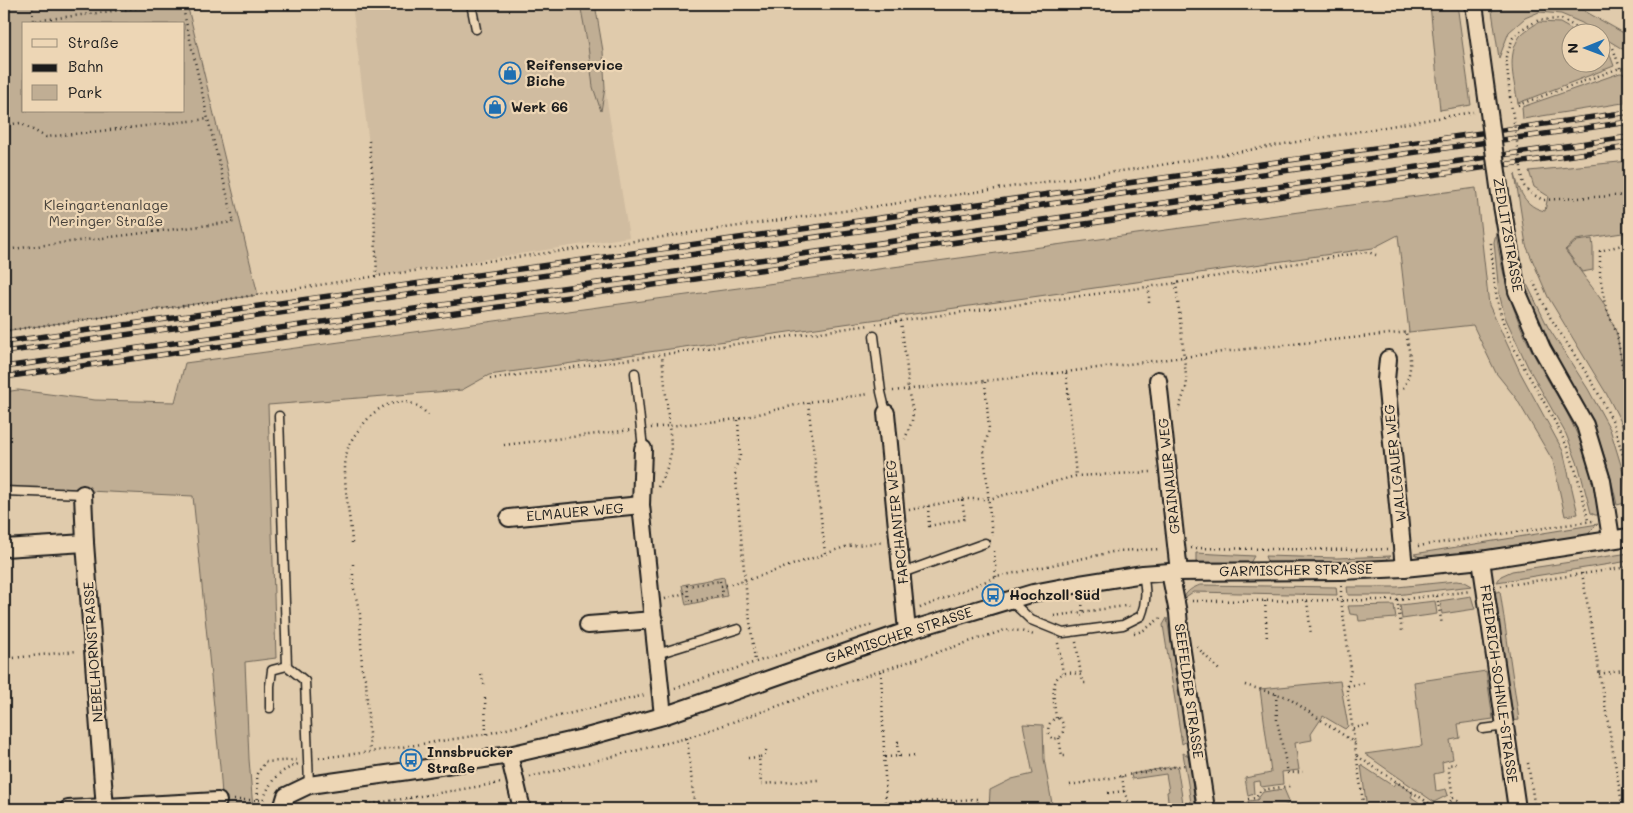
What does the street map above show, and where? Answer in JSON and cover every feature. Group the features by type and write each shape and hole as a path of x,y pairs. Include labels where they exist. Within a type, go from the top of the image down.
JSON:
{"street":[{"name":"ZEDLITZSTRASSE","path":"1474,4 1500,194 1517,292 1542,349 1585,425 1602,481 1612,538"},
{"name":"WALLGAUER WEG","path":"1388,359 1386,380 1404,568"},
{"name":"GRAINAUER WEG","path":"1158,380 1169,471 1174,572"},
{"name":"FARCHANTER WEG","path":"886,413 907,631"},
{"name":"ELMAUER WEG","path":"644,449 641,506 659,613 657,654 663,716"},
{"name":"NEBELHORNSTRASSE","path":"83,494 105,808"},
{"name":"ELMAUER WEG","path":"510,518 641,506"},
{"name":"GARMISCHER STRASSE","path":"282,809 286,796 309,784 509,755 583,738 663,716 907,631 1010,600 1080,584 1143,574 1174,572 1341,571 1404,568 1481,560 1612,538 1629,537"},
{"path":"4,548 85,543"},
{"name":"FRIEDRICH-SOHNLE-STRASSE","path":"1481,560 1517,809"},
{"name":"SEEFELDER STRASSE","path":"1174,572 1180,638 1206,809"},
{"path":"588,625 659,613"},
{"path":"509,755 522,809"},
{"path":"68,809 218,801"}],"lane":[{"path":"471,4 476,29"},
{"path":"874,336 881,392 886,413"},
{"path":"635,373 644,449"},
{"path":"279,416 287,666 304,681 309,784"},
{"path":"4,491 83,494"},
{"path":"902,573 989,542"},
{"path":"1010,600 1031,620 1062,633 1123,626 1141,616 1145,606 1146,594 1143,574"},
{"path":"657,654 738,629"},
{"path":"270,708 272,670 287,666"},
{"path":"1483,729 1506,726"}],"path":[{"path":"32,4 33,20 169,4"},
{"path":"4,250 234,222 182,4"},
{"path":"1567,22 1561,19 1539,20 1522,29 1513,38 1506,57 1510,98 1524,186 1529,192 1543,200 1629,195"},
{"path":"1610,46 1613,48 1620,68"},
{"path":"1518,105 1620,68 1629,70"},
{"path":"4,331 191,305 377,276 1149,167 1473,112"},
{"path":"4,125 20,123 46,137 208,119"},
{"path":"369,141 377,276"},
{"path":"1629,243 1600,251 1600,275 1605,305 1618,334 1625,384 1629,390"},
{"path":"490,379 1176,283 1358,253 1368,252 1376,255"},
{"path":"1531,278 1550,317 1594,385 1613,422 1629,476"},
{"path":"1176,283 1183,356"},
{"path":"1148,286 1150,290 1149,304"},
{"path":"901,321 908,369 908,390"},
{"path":"504,445 738,419 808,402 881,392 985,382 1183,356 1409,332"},
{"path":"656,492 668,468 671,454 662,355"},
{"path":"1066,372 1076,476"},
{"path":"985,382 988,429 984,451 989,499 989,542"},
{"path":"352,543 345,484 349,444 371,415 382,406 399,402 412,402 428,415"},
{"path":"808,402 826,553"},
{"path":"738,419 740,457 735,469 745,582 755,661"},
{"path":"896,512 962,498 989,499 1076,476 1169,471"},
{"path":"928,506 929,526 964,519 962,498"},
{"path":"721,586 745,582 848,546 898,540"},
{"path":"994,550 996,577"},
{"path":"352,564 353,585 360,614 362,670 366,681 370,752"},
{"path":"1133,633 1142,632 1160,618 1189,609 1192,600 1397,600 1438,596 1629,567"},
{"path":"1341,571 1341,601 1351,669 1348,690 1364,809"},
{"path":"1582,573 1623,809"},
{"path":"720,581 721,586 723,595 689,602 687,586 720,581"},
{"path":"659,613 664,599 688,592"},
{"path":"1438,596 1442,625"},
{"path":"1397,600 1402,631"},
{"path":"1265,601 1267,640"},
{"path":"1307,601 1311,634"},
{"path":"1050,617 1133,604"},
{"path":"341,809 514,780 687,738 882,670 1005,630 1021,631 1038,636"},
{"path":"1180,638 1200,650 1220,671"},
{"path":"1053,641 1058,644 1063,673"},
{"path":"1067,643 1076,642 1081,674 1084,683 1087,683"},
{"path":"4,659 93,649"},
{"path":"1599,674 1629,669"},
{"path":"882,670 885,809"},
{"path":"1056,718 1053,690 1055,680 1063,673 1073,672 1081,674"},
{"path":"481,674 485,687"},
{"path":"1348,686 1364,683"},
{"path":"1245,685 1287,697 1355,742"},
{"path":"1276,693 1277,720 1288,774 1303,772"},
{"path":"486,698 486,734"},
{"path":"1056,718 1062,721 1064,727 1059,738 1062,756 1065,756"},
{"path":"1056,718 1050,722 1048,730 1049,736 1053,739 1059,738"},
{"path":"1353,728 1370,725"},
{"path":"687,738 694,801"},
{"path":"885,757 901,757 898,742 902,742"},
{"path":"748,758 765,756 766,750"},
{"path":"908,756 914,756"},
{"path":"1357,756 1438,809"},
{"path":"759,757 761,784 818,780"},
{"path":"218,801 263,800 271,780 282,770 309,759"},
{"path":"258,809 257,774 265,762 309,759"},
{"path":"1070,785 1198,762"},
{"path":"1444,809 1453,798 1448,765 1456,764"},
{"path":"1122,776 1124,791 1128,801 1132,801"},
{"path":"1248,799 1256,798 1262,790 1290,786"},
{"path":"1108,793 1124,791"},
{"path":"410,798 411,809"},
{"path":"1453,798 1460,802"},
{"path":"886,804 978,799 978,809"}],"shaded area":[{"path":"352,4 594,4 605,89 629,237 377,276 372,170"}],"green space":[{"name":"Kleingartenanlage Meringer Straße","path":"4,4 187,4 258,295 4,331"},
{"path":"580,4 595,4 603,51 605,88 601,111 593,87"},
{"path":"1430,4 1457,4 1471,105 1440,110"},
{"path":"1491,4 1572,4 1604,22 1580,22 1561,14 1539,12 1525,18 1509,32 1499,58"},
{"path":"1539,22 1560,23 1560,72 1598,72 1518,103 1512,60 1516,44 1526,30"},
{"path":"1610,25 1629,36 1629,53 1610,41"},
{"path":"1610,55 1614,66 1610,68"},
{"path":"1620,73 1629,74 1629,102 1523,119 1522,107"},
{"path":"1629,161 1629,232 1576,240 1565,250 1605,305 1617,334 1625,383 1629,390 1629,447 1620,420 1606,393 1548,297 1526,245 1515,174 1521,192 1528,202 1532,206 1545,211 1548,196 1534,187 1529,171"},
{"path":"1476,188 1489,305 1520,372 1563,451 1578,514 1565,516 1553,461 1516,398 1496,373 1473,325 1409,332 1398,235 1373,248 489,375 462,390 268,405 276,658 245,662 253,809 223,809 193,496 4,487 4,392 18,390 95,400 175,402 185,363"},
{"path":"1496,233 1501,264 1514,309 1526,339 1567,413 1581,444 1601,515 1591,513 1579,467 1566,434 1528,367 1505,317 1499,293 1494,242"},
{"path":"1592,239 1593,270 1582,272 1566,250 1577,241"},
{"path":"1521,272 1548,327 1588,389 1610,429 1625,478 1629,502 1617,505 1606,462 1595,431 1583,404 1538,324"},
{"path":"1598,524 1587,535 1425,560 1414,554"},
{"path":"1196,553 1254,556 1250,563 1196,562"},
{"path":"1629,553 1629,561 1497,582 1501,576 1512,571"},
{"path":"1265,556 1337,558 1391,556 1382,563 1268,564"},
{"path":"724,577 727,596 686,605 682,585"},
{"path":"1456,581 1465,582 1472,586 1396,595 1348,595 1347,587 1397,587"},
{"path":"1200,585 1336,587 1337,595 1193,592 1184,598 1189,591"},
{"path":"1500,591 1519,720 1512,721 1493,593"},
{"path":"1471,596 1475,609 1442,614 1440,601"},
{"path":"1435,601 1437,614 1402,619 1400,605"},
{"path":"1394,605 1396,618 1359,621 1358,615 1350,614 1348,606"},
{"path":"1167,618 1187,741 1182,744 1163,625"},
{"path":"1486,671 1493,719 1458,724 1460,738 1450,740 1453,759 1442,762 1443,772 1434,774 1436,791 1446,789 1448,795 1434,802 1365,754 1422,746 1414,682"},
{"path":"1340,681 1348,726 1345,729 1323,716 1311,734 1312,740 1295,743 1299,770 1282,772 1283,784 1261,787 1260,781 1253,782 1254,794 1248,796 1245,778 1271,773 1260,689"},
{"path":"1023,724 1043,725 1044,759 1053,809 989,809 990,790 1012,779 1033,774"},
{"path":"1183,753 1189,756 1196,809 1192,809"},
{"path":"1361,765 1393,786 1396,782 1413,793 1411,797 1429,809 1367,809"},
{"path":"1177,766 1184,809 1169,809 1167,792 1169,791 1166,774 1132,779 1131,774"},
{"path":"1284,789 1290,803 1280,809 1250,809 1248,801 1257,800 1263,792"}],"railway":[{"path":"4,342 1629,112"},
{"path":"4,352 1629,122"},
{"path":"4,367 1629,137"},
{"path":"4,377 1629,147"}],"place":[{"name":"Reifenservice Biche","path":"510,73"},
{"name":"Werk 66","path":"495,107"},
{"name":"Hochzoll Süd","path":"993,595"},
{"name":"Innsbrucker Straße","path":"411,760"}]}
